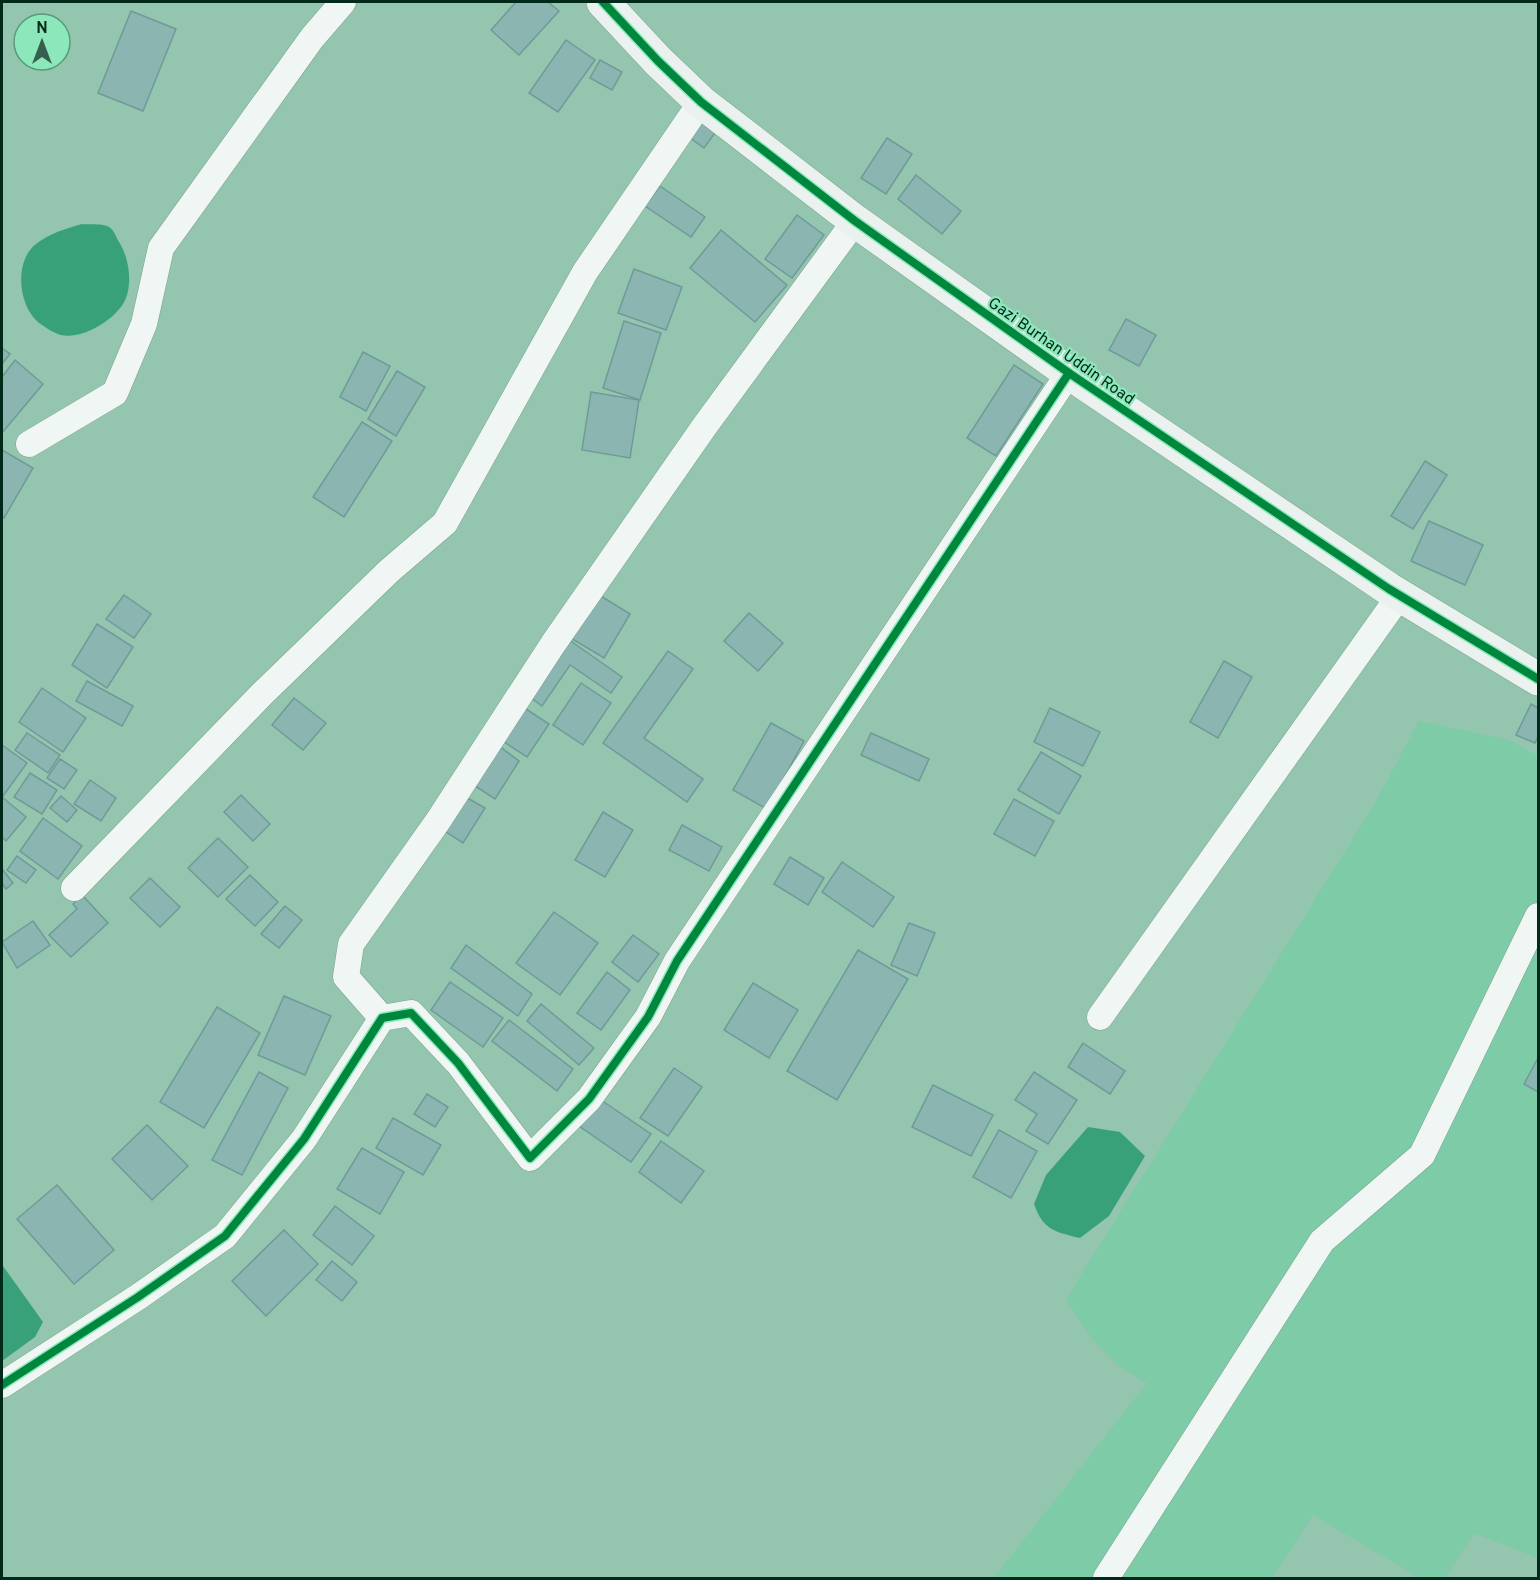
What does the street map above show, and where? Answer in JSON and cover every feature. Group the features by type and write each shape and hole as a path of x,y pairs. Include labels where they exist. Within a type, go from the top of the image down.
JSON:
{"street":[{"path":"29,444 115,393 144,324 161,248 312,38 343,2"},
{"name":"Gazi Burhan Uddin Road","path":"603,2 658,61 701,102 855,221 1069,373 1400,595 1539,679"},
{"path":"74,888 261,694 389,571 445,524 585,272 701,102"},
{"path":"382,1018 346,977 351,944 438,821 553,644 704,427 855,221"},
{"path":"2,1385 138,1297 225,1236 304,1139 382,1018 411,1013 458,1063 530,1158 589,1099 648,1017 677,961 1069,373"},
{"path":"1100,1017 1400,595"},
{"path":"1106,1578 1322,1241 1422,1155 1539,916"}],"shaded area":[{"path":"82,224 103,225 112,230 127,260 129,274 127,295 110,319 80,334 61,335 52,332 38,322 26,305 21,283 24,261 41,240"},
{"path":"1419,721 1509,740 1538,756 1538,1558 1474,1533 1444,1578 1420,1578 1313,1515 1272,1578 994,1578 1147,1383 1121,1368 1092,1339 1066,1299 1374,805"},
{"path":"1088,1127 1120,1132 1145,1156 1109,1216 1080,1238 1051,1229 1041,1219 1034,1204 1046,1175"},
{"path":"3,1266 43,1322 35,1337 2,1361"}],"building":[{"path":"516,2 548,2 559,11 519,55 491,30"},
{"path":"131,11 176,29 143,111 98,93"},
{"path":"566,40 595,60 558,112 529,93"},
{"path":"600,60 622,72 612,90 590,78"},
{"path":"705,115 720,126 704,148 689,137"},
{"path":"887,138 912,154 886,194 861,178"},
{"path":"916,175 961,211 942,234 898,199"},
{"path":"660,186 705,217 691,237 645,206"},
{"path":"797,215 824,235 792,278 765,259"},
{"path":"721,230 787,285 755,322 690,268"},
{"path":"634,269 682,287 666,330 618,313"},
{"path":"1126,319 1156,335 1139,366 1109,350"},
{"path":"624,321 661,333 640,400 603,388"},
{"path":"2,348 10,354 2,364"},
{"path":"363,352 390,366 366,411 340,397"},
{"path":"15,360 43,384 2,433 2,377"},
{"path":"1014,365 1043,384 996,456 967,438"},
{"path":"397,371 425,387 396,436 368,419"},
{"path":"591,392 639,400 630,458 582,450"},
{"path":"362,422 392,441 344,517 313,497"},
{"path":"2,450 33,468 4,518 2,517"},
{"path":"1425,461 1447,475 1413,529 1391,516"},
{"path":"1429,521 1483,545 1465,585 1411,561"},
{"path":"596,593 630,614 604,658 569,637"},
{"path":"124,595 151,614 134,638 106,619"},
{"path":"749,613 783,643 758,671 724,641"},
{"path":"97,624 133,647 107,688 72,665"},
{"path":"565,637 622,677 611,693 570,665 542,706 526,694"},
{"path":"668,651 693,669 644,738 703,779 687,802 603,743"},
{"path":"1224,661 1252,677 1218,738 1190,722"},
{"path":"87,681 133,706 122,726 76,701"},
{"path":"581,683 611,703 583,745 553,725"},
{"path":"42,688 86,718 63,752 19,722"},
{"path":"294,698 326,723 303,750 272,725"},
{"path":"1531,704 1538,708 1538,736 1535,743 1516,735"},
{"path":"523,707 549,724 527,757 501,740"},
{"path":"1050,708 1100,732 1083,766 1034,742"},
{"path":"771,723 804,741 767,809 733,790"},
{"path":"27,733 60,755 48,773 15,750"},
{"path":"871,733 929,759 919,781 861,755"},
{"path":"2,745 27,763 3,796 2,794"},
{"path":"499,746 519,761 495,799 472,784"},
{"path":"1041,752 1081,776 1059,814 1018,790"},
{"path":"60,759 77,770 64,789 47,778"},
{"path":"30,773 57,790 42,814 14,797"},
{"path":"90,780 116,798 101,821 74,804"},
{"path":"241,795 270,824 253,841 224,812"},
{"path":"61,796 77,810 67,822 50,808"},
{"path":"464,796 485,808 463,843 443,830"},
{"path":"2,797 26,817 6,841 2,837"},
{"path":"1014,799 1054,821 1035,856 994,834"},
{"path":"603,812 633,830 605,877 575,860"},
{"path":"43,818 82,846 58,879 20,851"},
{"path":"682,825 722,847 709,871 669,850"},
{"path":"218,838 248,867 218,897 188,868"},
{"path":"17,856 36,870 26,883 7,870"},
{"path":"790,857 824,878 808,905 774,884"},
{"path":"842,862 894,897 873,927 822,892"},
{"path":"2,869 13,883 6,889 2,883"},
{"path":"250,875 278,902 255,926 226,899"},
{"path":"150,878 180,907 160,927 130,898"},
{"path":"82,895 108,923 71,957 49,935 77,909 73,904"},
{"path":"285,906 302,920 279,948 261,934"},
{"path":"554,912 598,943 560,995 516,963"},
{"path":"33,921 50,945 17,968 2,942"},
{"path":"909,923 935,933 917,976 891,965"},
{"path":"633,935 659,954 638,982 612,962"},
{"path":"466,945 532,994 518,1016 451,968"},
{"path":"858,950 908,979 837,1100 787,1071"},
{"path":"607,972 630,990 601,1030 577,1013"},
{"path":"450,982 503,1018 483,1047 431,1010"},
{"path":"753,983 798,1010 769,1058 724,1030"},
{"path":"284,996 331,1016 305,1075 258,1055"},
{"path":"541,1004 594,1048 579,1065 527,1021"},
{"path":"217,1007 260,1033 204,1128 160,1102"},
{"path":"509,1020 573,1069 557,1091 492,1041"},
{"path":"1083,1043 1125,1071 1110,1094 1068,1067"},
{"path":"1538,1058 1538,1092 1524,1084"},
{"path":"674,1068 702,1087 668,1136 640,1118"},
{"path":"259,1072 288,1088 242,1175 212,1160"},
{"path":"1034,1072 1077,1100 1048,1144 1026,1131 1037,1114 1015,1100"},
{"path":"933,1085 993,1115 971,1156 912,1127"},
{"path":"427,1094 448,1107 435,1127 414,1114"},
{"path":"598,1098 651,1134 631,1162 579,1126"},
{"path":"393,1118 441,1145 423,1175 376,1148"},
{"path":"147,1125 188,1166 152,1200 112,1159"},
{"path":"999,1130 1037,1151 1011,1198 973,1177"},
{"path":"661,1141 704,1171 681,1203 639,1172"},
{"path":"362,1148 404,1172 380,1214 337,1189"},
{"path":"57,1185 114,1250 74,1284 17,1219"},
{"path":"335,1206 374,1236 352,1265 313,1235"},
{"path":"284,1230 318,1264 266,1316 232,1281"},
{"path":"332,1261 357,1282 342,1301 316,1280"}],"cycle path":[{"path":"603,2 658,61 701,102 855,221 1069,373 1389,589 1538,679"},
{"path":"2,1385 138,1297 225,1236 304,1139 382,1018 411,1013 458,1063 530,1158 589,1099 648,1017 677,961 1069,373"}]}
